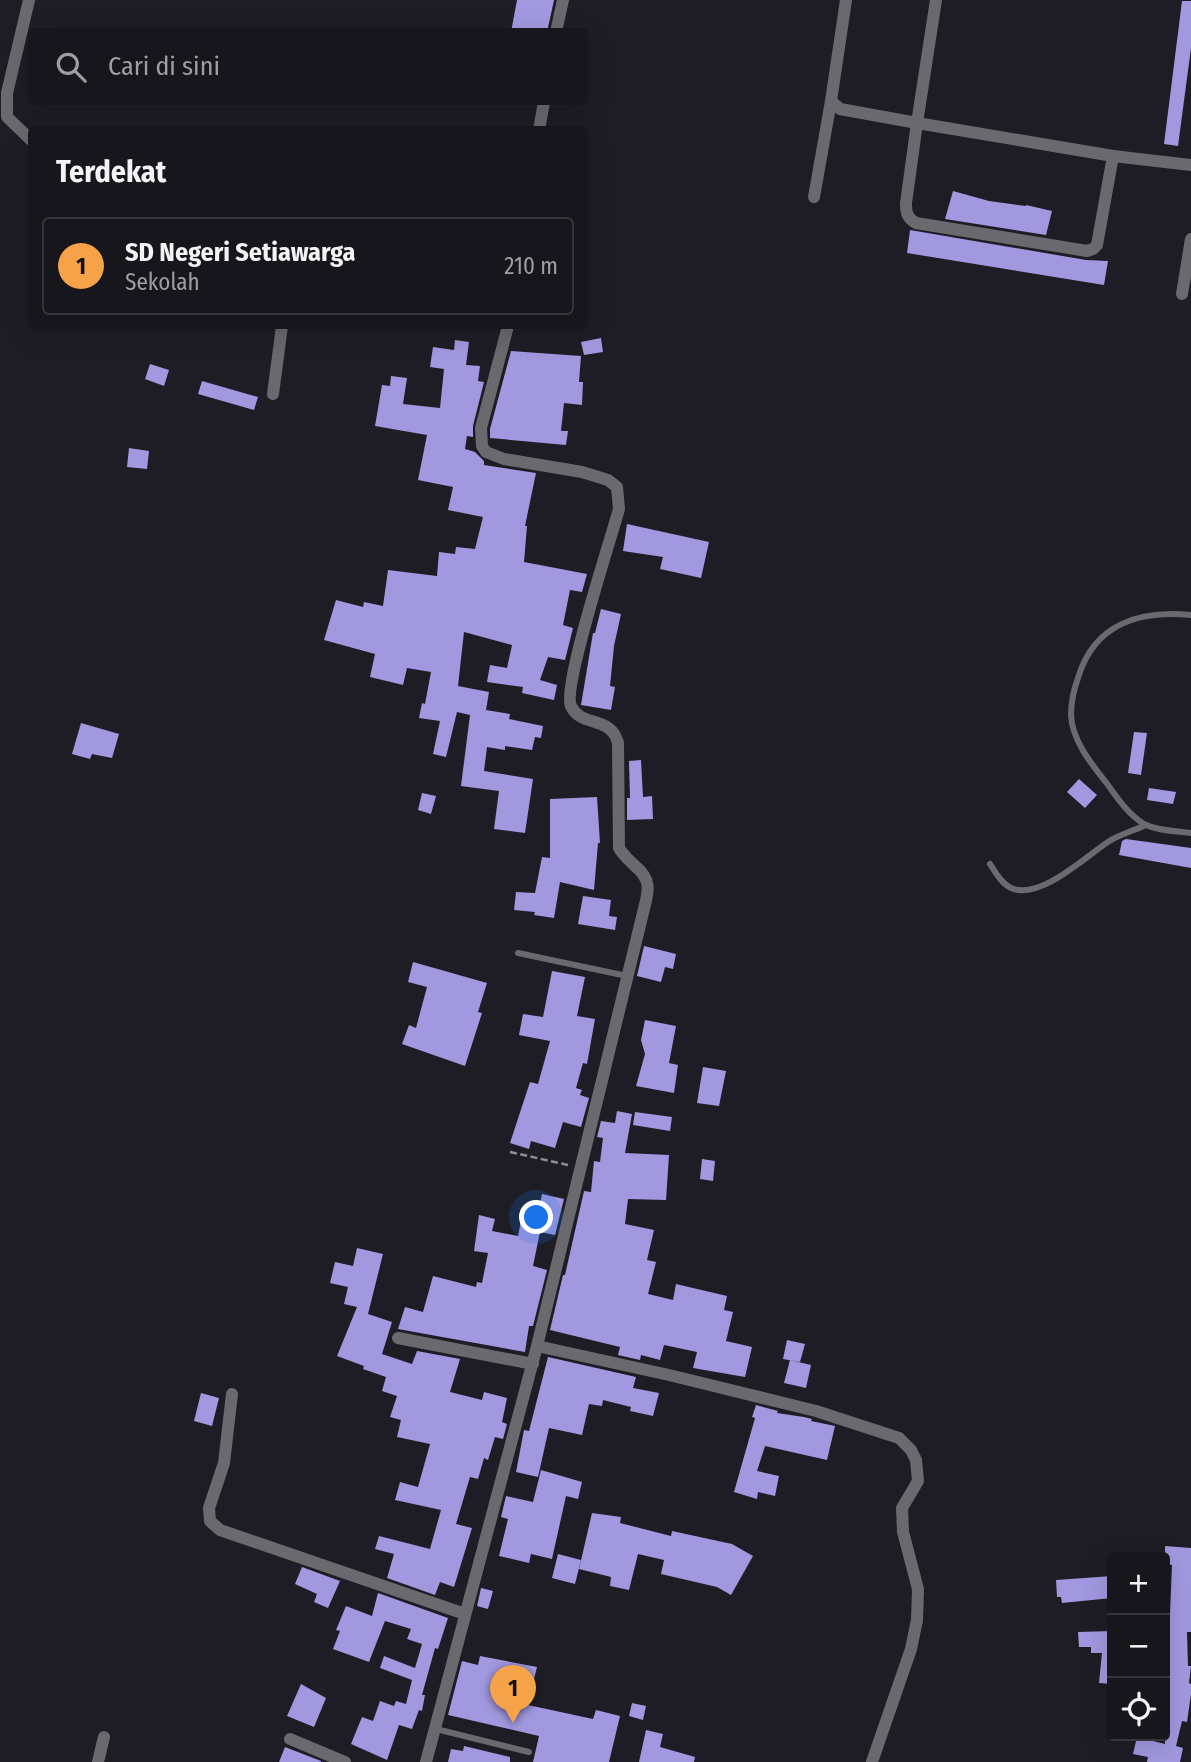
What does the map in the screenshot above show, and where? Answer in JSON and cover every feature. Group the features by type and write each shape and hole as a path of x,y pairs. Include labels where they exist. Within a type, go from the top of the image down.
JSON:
{"street":[{"path":"28,138 3,117 29,0"},
{"path":"557,28 563,0"},
{"path":"814,197 846,0"},
{"path":"936,0 906,203 909,220 1093,250 1097,245 1113,156"},
{"path":"831,101 841,109 918,123 1113,156 1191,166"},
{"path":"540,126 543,105"},
{"path":"1182,294 1191,239"},
{"path":"273,394 282,329"},
{"path":"426,1762 533,1364 648,882 644,873 622,854 619,848 618,743 615,733 610,727 579,716 569,702 575,664 619,509 617,487 608,480 564,468 504,459 486,452 482,446 481,428 507,329"},
{"path":"398,1338 533,1364"},
{"path":"537,1346 816,1411 899,1438 914,1455 918,1481 902,1508 904,1532 918,1589 917,1620 911,1649 872,1762"},
{"path":"232,1394 224,1463 209,1508 210,1521 219,1530 466,1614"},
{"path":"97,1762 104,1737"},
{"path":"290,1739 345,1762"}],"lane":[{"path":"1191,615 1131,619 1110,628 1093,644 1081,666 1071,716 1089,760 1134,817 1146,825 1191,833"},
{"path":"990,864 1004,884 1013,890 1025,890 1053,880 1110,841 1146,825"},
{"path":"518,953 627,976"},
{"path":"436,1729 529,1752"}],"path":[{"path":"510,1152 581,1168"}],"building":[{"path":"517,0 554,0 548,28 512,28"},
{"path":"1182,1 1191,1 1191,48 1178,146 1164,144"},
{"path":"953,191 989,201 1052,211 1046,235 945,219"},
{"path":"910,230 1086,260 1108,261 1104,285 907,253"},
{"path":"601,338 603,352 584,355 581,342"},
{"path":"455,340 469,342 466,365 480,366 478,381 484,382 473,426 473,437 467,436 465,449 475,452 484,461 484,465 536,473 525,526 524,562 587,574 582,592 570,590 563,625 573,628 565,660 548,657 540,680 557,685 554,700 522,693 523,687 487,682 490,665 507,668 512,645 464,632 458,686 489,692 486,710 510,714 509,719 543,726 541,738 535,737 532,750 505,746 505,750 487,747 484,771 533,779 525,833 494,829 499,791 461,786 470,715 457,712 446,757 433,754 440,721 419,718 422,703 425,704 431,672 407,668 403,685 370,677 375,654 324,640 336,600 363,607 364,602 383,606 388,570 437,576 439,552 455,554 456,547 475,549 483,517 448,510 453,487 418,480 427,435 375,426 382,385 390,386 391,376 407,378 403,404 440,408 444,369 430,367 433,347 454,350"},
{"path":"511,351 581,356 579,382 583,382 582,405 564,403 561,431 568,431 566,445 490,438 490,429"},
{"path":"150,364 169,370 164,386 145,379"},
{"path":"202,381 258,397 254,410 198,394"},
{"path":"129,448 149,451 147,469 127,467"},
{"path":"627,524 709,542 701,578 660,569 663,557 623,551"},
{"path":"601,609 621,614 614,646 610,686 615,687 611,710 581,705 593,633"},
{"path":"81,723 119,734 112,758 92,754 90,759 72,754"},
{"path":"1134,732 1147,733 1141,775 1128,773"},
{"path":"641,760 643,797 652,796 653,819 627,820 627,798 630,798 629,761"},
{"path":"1079,779 1097,795 1085,808 1067,792"},
{"path":"1149,788 1176,792 1173,804 1147,800"},
{"path":"422,793 436,796 431,814 418,810"},
{"path":"597,797 600,843 594,890 560,882 554,918 534,915 535,912 514,910 516,892 535,893 542,857 550,858 550,799"},
{"path":"1126,839 1191,848 1191,868 1119,855 1122,841"},
{"path":"583,896 611,900 609,916 617,917 615,930 578,924"},
{"path":"644,946 676,954 673,969 665,967 661,982 637,976"},
{"path":"413,962 487,983 478,1012 482,1013 465,1066 402,1044 409,1025 416,1028 427,987 408,982"},
{"path":"552,971 585,977 577,1016 595,1019 587,1064 583,1063 576,1088 582,1090 580,1095 589,1098 581,1127 563,1122 555,1148 531,1141 529,1149 510,1143 530,1082 538,1084 550,1041 519,1035 523,1014 543,1017"},
{"path":"645,1020 676,1026 669,1063 678,1065 674,1093 636,1086 645,1054 641,1040"},
{"path":"703,1067 726,1071 719,1106 697,1103"},
{"path":"617,1111 632,1114 625,1153 669,1155 666,1200 628,1199 625,1224 654,1230 647,1260 656,1262 648,1294 673,1300 676,1284 727,1296 724,1310 733,1312 726,1341 752,1347 745,1377 693,1368 697,1352 664,1345 660,1360 641,1355 640,1360 618,1355 620,1347 550,1330 584,1191 591,1192 594,1161 600,1162 603,1138 597,1137 601,1121 615,1123"},
{"path":"635,1112 672,1117 670,1131 633,1125"},
{"path":"702,1159 715,1161 713,1181 700,1179"},
{"path":"542,1194 564,1199 555,1235 540,1232 533,1266 547,1270 533,1326 529,1326 525,1352 398,1329 405,1307 423,1312 433,1276 476,1287 477,1282 482,1283 488,1253 474,1251 479,1215 495,1219 492,1231 518,1236 523,1211 538,1214"},
{"path":"357,1248 383,1254 368,1314 392,1322 382,1354 412,1364 417,1351 460,1359 450,1392 482,1400 484,1392 507,1398 502,1422 507,1424 503,1439 495,1437 488,1460 484,1458 478,1479 470,1477 456,1524 472,1528 454,1587 440,1582 435,1595 387,1578 394,1554 375,1549 379,1536 430,1549 441,1510 395,1500 400,1482 418,1487 430,1444 397,1437 401,1420 390,1417 397,1396 382,1391 386,1377 337,1356 357,1307 344,1304 348,1287 330,1283 335,1262 353,1266"},
{"path":"787,1340 805,1344 800,1362 783,1359"},
{"path":"548,1357 636,1377 633,1388 659,1393 653,1416 630,1411 631,1407 603,1400 602,1406 589,1404 582,1435 549,1428 538,1477 516,1472 524,1430 529,1431"},
{"path":"790,1360 811,1365 806,1388 784,1383"},
{"path":"201,1393 219,1398 212,1426 194,1421"},
{"path":"756,1405 778,1411 777,1413 835,1426 827,1460 765,1446 757,1471 779,1476 775,1496 758,1492 757,1499 734,1492 755,1418 752,1417"},
{"path":"541,1470 582,1482 578,1499 566,1496 552,1559 531,1554 529,1563 499,1556 508,1519 501,1517 506,1496 533,1502"},
{"path":"592,1513 621,1517 620,1523 671,1536 672,1531 732,1544 753,1556 731,1595 717,1587 661,1574 664,1560 638,1554 629,1590 610,1586 611,1577 579,1569"},
{"path":"1165,1546 1191,1548 1191,1632 1187,1632 1191,1694 1187,1722 1182,1721 1176,1746 1183,1748 1180,1762 1147,1762 1148,1757 1133,1754 1136,1741 1165,1744 1165,1741 1170,1741 1172,1565 1170,1552 1165,1552"},
{"path":"558,1554 581,1560 575,1584 552,1578"},
{"path":"302,1567 340,1581 328,1608 314,1602 317,1594 295,1584"},
{"path":"1107,1576 1107,1598 1062,1603 1061,1597 1057,1597 1056,1580"},
{"path":"481,1588 493,1591 488,1609 477,1606"},
{"path":"378,1593 448,1618 438,1649 435,1648 422,1695 425,1695 422,1711 419,1710 412,1729 399,1725 387,1760 351,1744 362,1717 373,1721 380,1701 394,1706 396,1701 406,1704 412,1680 380,1668 384,1656 415,1668 422,1644 407,1639 411,1629 385,1621 369,1662 333,1649 340,1631 336,1630 346,1606 372,1616"},
{"path":"1107,1631 1107,1684 1099,1683 1102,1653 1091,1653 1091,1647 1079,1647 1078,1632"},
{"path":"480,1656 537,1667 528,1705 593,1719 596,1710 620,1716 609,1762 533,1762 539,1736 448,1715 462,1661 478,1665"},
{"path":"301,1684 326,1698 314,1727 287,1716"},
{"path":"632,1703 646,1706 643,1720 629,1716"},
{"path":"646,1730 663,1734 660,1747 695,1757 694,1762 639,1762"},
{"path":"464,1746 510,1757 510,1762 448,1762 451,1749 463,1751"},
{"path":"285,1747 321,1761 321,1762 279,1762"}],"place":[{"name":"SD Negeri Setiawarga","path":"513,1723"}]}
